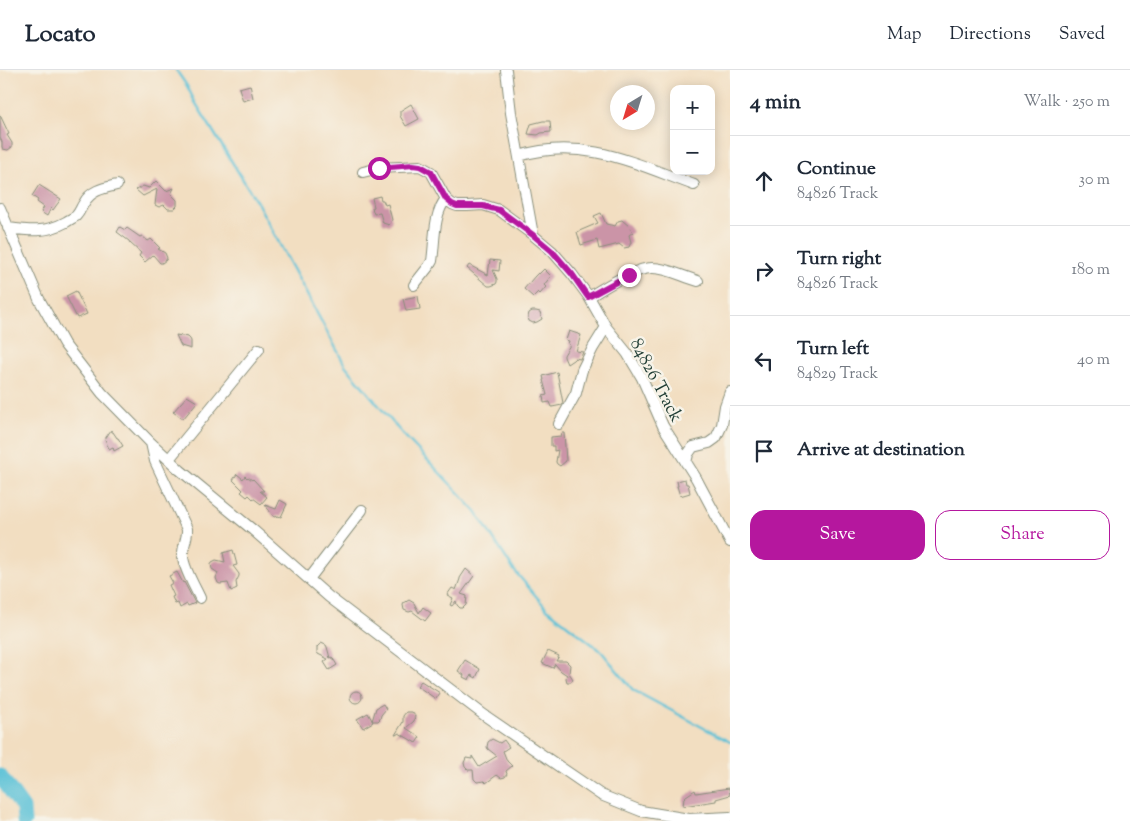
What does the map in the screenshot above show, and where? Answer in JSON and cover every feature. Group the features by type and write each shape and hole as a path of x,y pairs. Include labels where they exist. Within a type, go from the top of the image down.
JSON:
{"street":[{"path":"506,70 511,113 533,235"},
{"path":"519,156 534,151 572,149 596,151 619,157 694,185"},
{"path":"363,172 379,168 420,166 431,172 446,199 438,215 432,261 414,284"},
{"path":"8,228 36,231 48,230 76,216 85,200 100,188 117,185"},
{"name":"84826 Track","path":"446,199 457,206 483,206 499,210 552,251 572,274 606,327 627,353 642,378 663,426 696,478 730,542"},
{"path":"0,208 38,299 64,344 102,393 151,443 329,596 484,715 600,795 641,812 689,819 730,818"},
{"path":"588,297 643,269 667,270 698,281"},
{"path":"559,424 576,393 582,370 592,348 606,327"},
{"path":"169,459 258,349"},
{"path":"686,463 688,454 693,447 709,443 716,438 722,425 725,406 730,392"},
{"path":"151,443 155,460 187,528 188,535 182,554 200,598"},
{"path":"309,579 362,510"}],"building":[{"path":"250,85 253,98 243,101 239,88"},
{"path":"411,104 419,119 406,126 400,116 400,111"},
{"path":"0,115 12,143 12,147 8,150 2,147"},
{"path":"550,121 551,132 538,135 528,134 531,124"},
{"path":"156,181 166,191 174,188 171,194 177,200 177,206 174,209 168,209 164,205 159,207 155,205 157,189 143,196 136,190 143,186 149,188"},
{"path":"39,185 61,199 53,210 51,208 47,216 41,212 44,207 32,196"},
{"path":"380,196 385,205 388,204 392,220 389,225 383,223 380,213 374,214 372,208 374,207 372,198"},
{"path":"601,213 606,224 615,226 618,221 622,220 630,227 633,232 629,235 631,242 629,247 624,248 619,244 599,249 597,240 581,245 577,232 598,223 594,216"},
{"path":"120,227 125,230 127,228 148,241 151,239 160,248 158,249 165,253 166,260 160,263 153,255 145,262 139,256 141,253 117,232"},
{"path":"490,260 500,261 499,271 493,270 497,282 488,286 467,268 469,265 488,275"},
{"path":"544,269 551,276 540,294 538,292 533,297 524,289"},
{"path":"76,291 87,314 77,318 66,296"},
{"path":"418,296 420,309 406,311 403,299"},
{"path":"532,311 540,312 542,319 533,323 529,321 529,313"},
{"path":"569,331 581,335 576,351 583,352 580,359 575,358 567,364 564,355 570,345 568,344 569,341 566,340"},
{"path":"176,335 188,337 191,341 191,349 181,346"},
{"path":"557,372 563,403 562,405 552,407 550,402 544,403 543,396 547,395 543,376"},
{"path":"187,396 197,402 183,419 173,412"},
{"path":"111,430 123,446 114,451 113,447 109,449 105,439"},
{"path":"564,433 566,461 560,466 556,462 558,450 554,451 554,446 551,446 551,437 561,436"},
{"path":"237,474 243,479 245,476 253,479 264,491 260,491 267,497 261,504 249,495 247,497 241,492 243,490 233,480"},
{"path":"685,479 690,493 680,496 677,481"},
{"path":"280,500 287,504 281,517 274,517 265,505 276,509"},
{"path":"233,550 237,565 233,566 239,576 236,582 237,588 231,591 228,583 218,583 216,578 218,573 212,569 211,564 216,560 225,562 223,553"},
{"path":"466,569 474,576 461,594 467,596 466,605 460,608 456,601 452,606 450,605 453,598 447,595 452,588 456,590 460,578"},
{"path":"177,572 195,603 188,606 187,604 180,608 178,603 175,604 169,585 173,583 169,576"},
{"path":"409,600 414,603 419,613 423,607 431,613 425,621 412,611 404,610 404,603"},
{"path":"321,643 326,645 330,658 332,657 337,665 329,670 324,662 328,659 317,652 317,647"},
{"path":"548,651 559,656 556,661 566,661 570,665 569,673 573,679 571,682 567,682 567,675 555,664 553,668 542,663"},
{"path":"465,660 480,669 476,678 471,675 469,680 458,671"},
{"path":"421,681 440,693 436,699 417,686"},
{"path":"358,691 361,692 361,702 354,703 351,702 350,695 351,692"},
{"path":"383,704 386,709 380,719 372,721 376,708"},
{"path":"406,712 412,712 415,716 414,721 406,728 420,737 416,743 399,733 395,735 403,722 403,716"},
{"path":"368,713 373,722 363,728 357,719"},
{"path":"492,739 500,743 504,740 509,747 503,751 507,761 512,766 506,771 505,777 501,778 497,775 486,783 484,781 477,782 474,779 473,770 468,770 464,763 466,758 472,759 472,756 479,767 497,756 487,747 488,742"},
{"path":"729,788 730,795 716,799 716,801 683,806 684,798 695,790 696,793"}],"waterway":[{"path":"176,70 258,204 345,365 399,430 476,512 513,569 547,609 601,651 633,690 730,742"},
{"path":"0,776 23,808 24,821"}],"route":[{"path":"379,168 420,166 431,172 438,187 452,204 457,206 492,207 499,210 552,251 572,274 588,297 629,275"}]}
